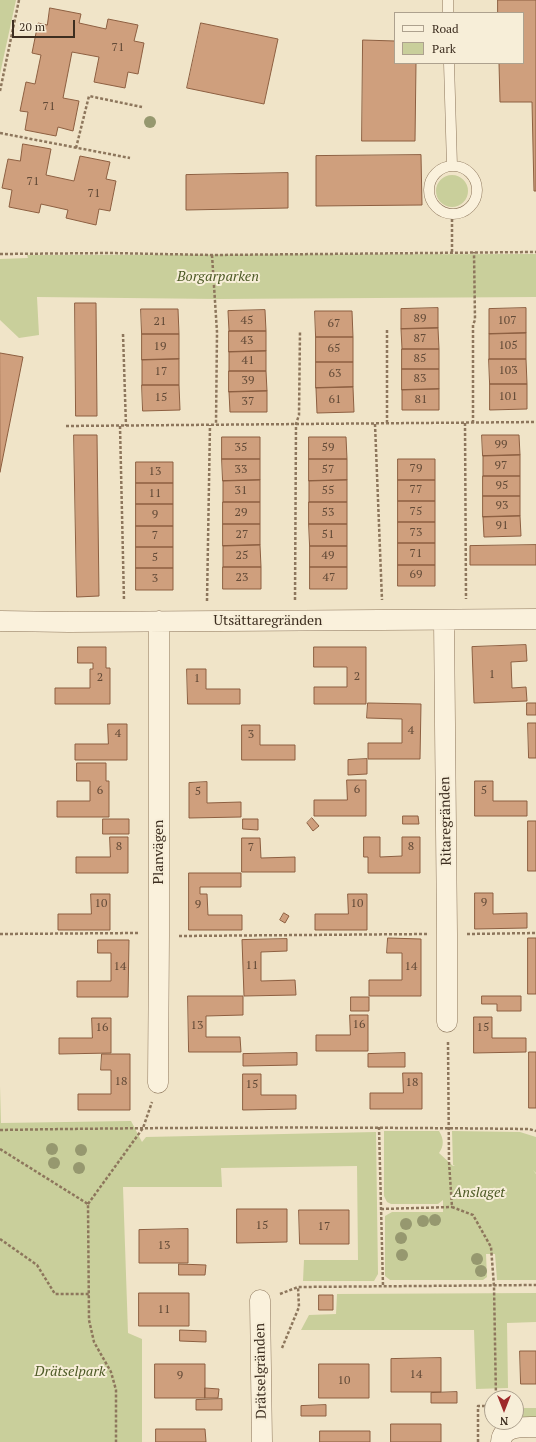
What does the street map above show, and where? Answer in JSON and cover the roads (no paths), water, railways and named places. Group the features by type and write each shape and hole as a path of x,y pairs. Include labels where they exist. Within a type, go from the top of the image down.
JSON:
{"street":[{"name":"Utsättaregränden","path":"0,621 124,622 536,619"},
{"name":"Ritaregränden","path":"444,620 448,934 447,1022"},
{"name":"Planvägen","path":"158,1083 160,935 159,621"},
{"name":"Drätselgränden","path":"260,1300 262,1442"},
{"path":"501,1442 501,1438 508,1430 536,1427"}],"lane":[{"path":"448,0 448,12"},
{"path":"450,64 452,166"},
{"path":"452,166 466,170 472,176 475,182 476,190 472,204 460,213 452,214 437,208 432,202 429,194 429,186 432,178 437,172 452,166"}],"park label":[{"name":"Borgarparken","path":"218,277"},
{"name":"Anslaget","path":"479,1193"},
{"name":"Drätselpark","path":"70,1372"}]}
